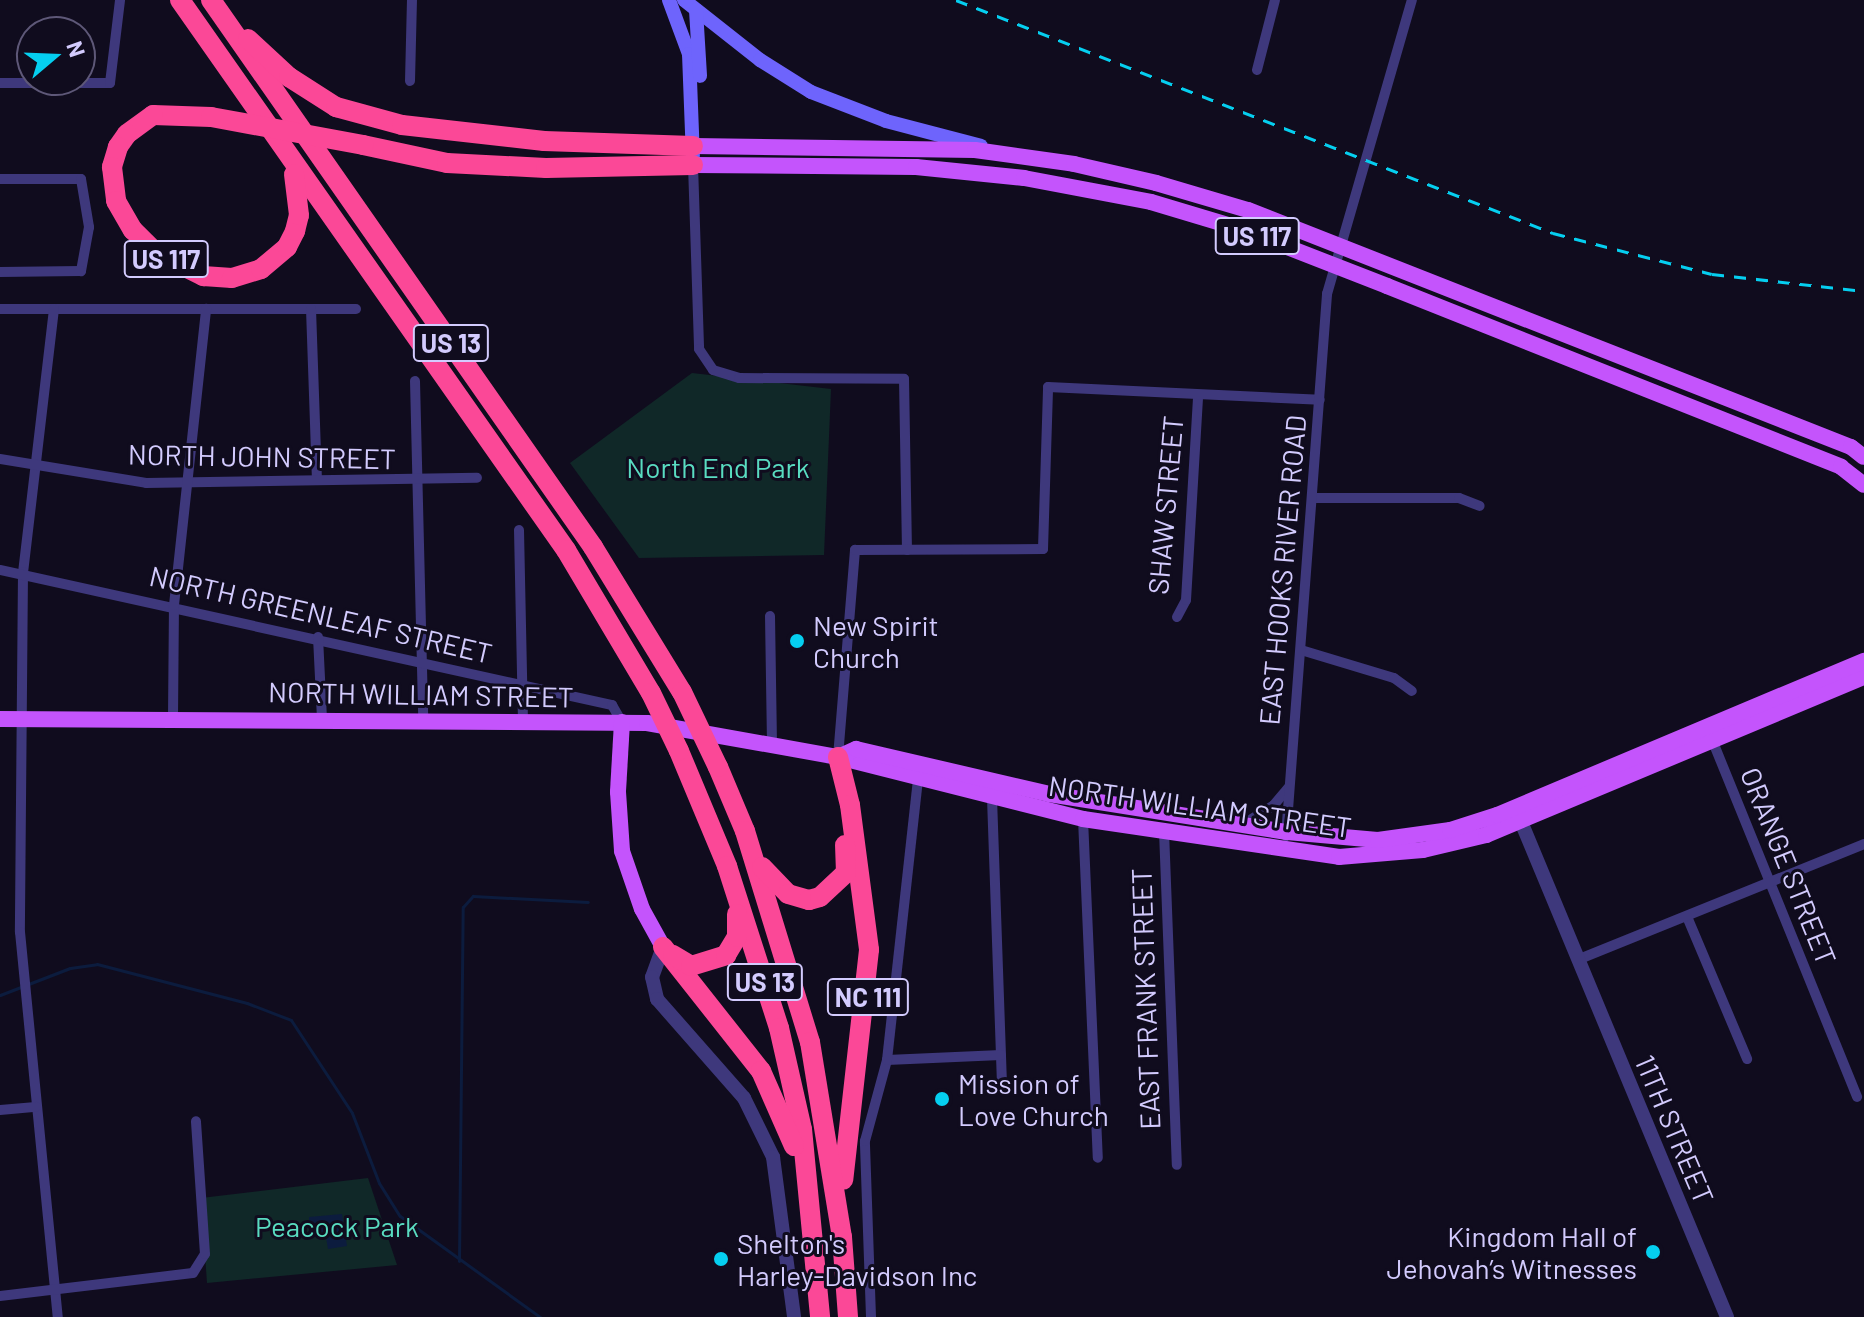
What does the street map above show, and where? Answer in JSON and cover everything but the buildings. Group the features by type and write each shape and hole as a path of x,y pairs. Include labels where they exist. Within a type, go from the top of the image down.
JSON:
{"highway":[{"name":"US 13","path":"180,0 281,149 566,550 651,693 727,866 779,1028 802,1129 820,1317"},
{"name":"US 13","path":"212,0 593,547 682,692 745,831 810,1042 842,1237 848,1317"},
{"name":"US 117","path":"212,0 289,77 336,107 438,131 698,155"},
{"name":"US 117","path":"281,149 299,189 299,215 287,247 261,269 232,278 186,271 155,252 133,230 116,201 112,167 127,134 153,115 211,117 447,163 546,168 698,155"},
{"path":"745,831 761,866 788,894 809,900 831,891 841,883 847,861 838,757"},
{"name":"NC 111","path":"838,757 850,805 869,950 869,990 847,1122 842,1237"},
{"path":"663,947 691,966 726,955 737,937 738,925 727,866"},
{"path":"663,947 761,1071 789,1127 812,1224"}],"main road":[{"path":"669,0 689,54 698,155"},
{"path":"689,4 699,17 698,155"},
{"path":"689,4 760,60 811,92 886,121 1032,158"},
{"name":"US 117","path":"698,155 928,148 1032,158 1156,183 1248,210 1851,447 1864,457"},
{"name":"US 117","path":"698,155 944,169 1024,178 1151,202 1241,229 1841,467 1864,485"},
{"path":"1151,202 1156,183"},
{"name":"NORTH WILLIAM STREET","path":"838,757 856,749 1049,794 1242,825 1339,857 1379,855 1452,845 1864,661"},
{"name":"NORTH WILLIAM STREET","path":"1518,815 1713,742 1864,677"},
{"path":"1713,742 1716,732 1820,680"},
{"name":"NORTH WILLIAM STREET","path":"0,719 173,717 622,722 772,743 1083,819 1164,831 1286,841"},
{"path":"622,722 618,792 622,851 642,909 663,947"}],"street":[{"path":"0,83 110,83 120,0"},
{"path":"410,81 412,0"},
{"path":"1257,70 1275,0"},
{"name":"EAST HOOKS RIVER ROAD","path":"1286,841 1327,294 1412,0"},
{"path":"698,155 694,197 699,349 713,370 739,378 904,379 907,550"},
{"path":"0,179 81,179 89,227 81,271 0,272"},
{"path":"0,309 356,309"},
{"path":"54,309 23,572 19,719 20,932 58,1317"},
{"path":"173,717 174,605 206,309"},
{"path":"311,309 317,479"},
{"path":"415,381 423,719"},
{"path":"838,757 855,550 1043,549 1048,387 1320,400"},
{"name":"SHAW STREET","path":"1177,617 1186,600 1198,396"},
{"name":"NORTH JOHN STREET","path":"0,459 146,483 317,479 418,483 477,478"},
{"path":"1314,498 1459,498 1480,506"},
{"path":"519,530 523,720"},
{"name":"NORTH GREENLEAF STREET","path":"0,570 23,572 174,605 612,705 622,722"},
{"path":"770,616 772,743"},
{"path":"318,637 322,720"},
{"path":"1301,650 1394,678 1412,691"},
{"name":"ORANGE STREET","path":"1713,742 1857,1097"},
{"path":"871,1317 865,1141 887,1060 918,778"},
{"path":"1242,825 1289,787"},
{"path":"992,798 1002,1087"},
{"name":"11TH STREET","path":"1518,815 1727,1317"},
{"path":"1083,819 1098,1158"},
{"name":"EAST FRANK STREET","path":"1164,831 1177,1165"},
{"path":"1577,960 1688,919 1864,844"},
{"path":"1688,919 1747,1059"},
{"path":"663,947 652,977 657,999 744,1098 769,1145 780,1182 794,1317"},
{"path":"887,1060 1001,1055"},
{"path":"0,1110 36,1107"},
{"path":"0,1296 193,1273 205,1254 196,1121"}],"green space":[{"name":"North End Park","path":"692,373 831,389 824,555 639,558 570,463"},
{"name":"Peacock Park","path":"368,1178 397,1265 207,1283 201,1198"}],"water":[{"path":"342,1214 347,1246 328,1249 325,1232 309,1233 309,1217"}],"waterway":[{"path":"459,1261 463,907 473,896 588,902"},
{"path":"0,995 70,968 97,964 247,1003 291,1020 352,1113 379,1183 400,1216 540,1317"}],"railway":[{"path":"956,0 1553,233 1712,274 1864,291"}],"place":[{"name":"New Spirit Church","path":"797,641"},
{"name":"Mission of Love Church","path":"942,1099"},
{"name":"Kingdom Hall of Jehovah’s Witnesses","path":"1653,1252"},
{"name":"Shelton's Harley-Davidson Inc","path":"721,1259"}]}
